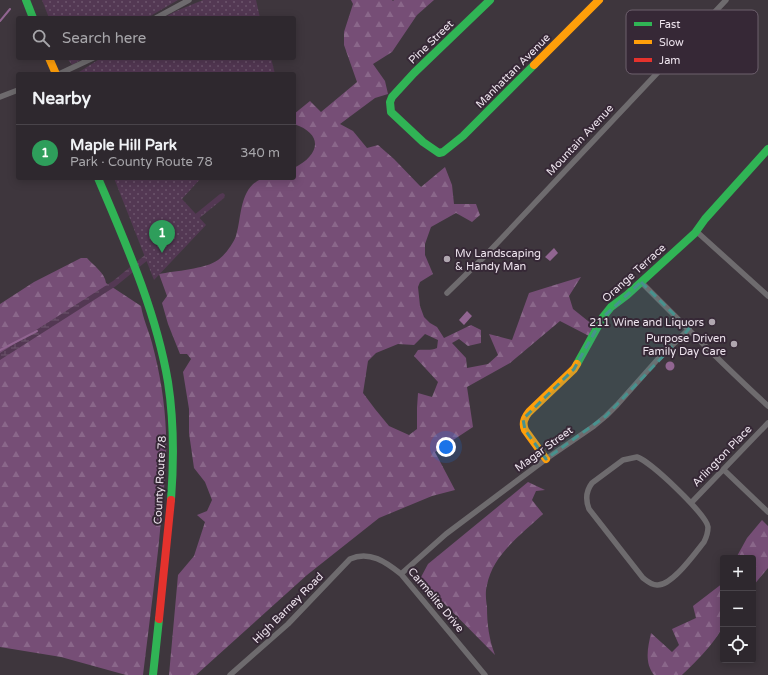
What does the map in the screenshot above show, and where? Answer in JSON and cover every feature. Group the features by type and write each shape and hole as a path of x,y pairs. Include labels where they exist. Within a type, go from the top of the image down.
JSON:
{"street":[{"path":"26,0 32,16"},
{"path":"160,16 189,0"},
{"name":"Pine Street","path":"440,153 435,152 391,112 390,102 392,97 414,73 490,0"},
{"name":"Manhattan Avenue","path":"440,153 448,149 472,127 599,0"},
{"name":"Mountain Avenue","path":"717,10 726,0"},
{"path":"50,60 55,72"},
{"path":"63,72 89,60"},
{"name":"Mountain Avenue","path":"447,293 485,256 656,74"},
{"path":"0,97 16,91"},
{"name":"Orange Terrace","path":"546,459 523,426 523,419 528,412 574,369 603,316 611,307 641,282 696,231 768,149"},
{"name":"County Route 78","path":"99,180 143,292 153,323 168,383 174,452 173,477 153,675"},
{"path":"696,231 768,296"},
{"path":"641,282 731,372 768,406"},
{"name":"Magar Street","path":"401,574 446,534 606,416 657,360 689,329"},
{"name":"Arlington Place","path":"691,503 768,423"},
{"path":"637,457 650,465 691,503 708,526 706,538 696,552 670,580 663,584 656,585 643,578 589,509 586,496 589,487 598,478 623,460 637,457"},
{"path":"724,470 768,512"},
{"name":"Carmelite Drive","path":"360,555 373,557 394,568 401,574 485,675"},
{"name":"High Barney Road","path":"230,675 288,624 350,559 360,555"}],"highlighted area":[{"path":"641,282 689,329 606,416 546,459 525,430 523,419 574,369 603,317"}],"green space":[{"path":"42,0 178,0 150,16 48,16"},
{"path":"203,0 256,0 260,16 167,16"},
{"path":"351,0 434,0 417,15 392,52 373,64 385,81 388,94 375,98 340,124 353,131 367,148 378,145 421,187 445,167 452,185 454,204 476,204 480,215 472,222 456,213 431,227 425,244 425,255 433,274 420,282 418,287 420,306 424,317 437,327 444,338 471,325 481,330 481,343 468,346 459,339 452,343 466,358 467,368 488,364 498,355 489,334 512,340 529,293 581,277 569,296 573,309 593,325 589,336 560,321 510,363 467,387 473,427 435,452 455,490 432,496 379,518 307,575 196,675 169,675 178,575 194,556 205,522 197,515 207,511 212,500 205,482 194,468 189,433 189,409 183,372 191,359 187,354 180,354 168,324 162,303 167,296 159,274 206,266 221,258 235,239 242,204 249,189 260,180 296,180 296,167 309,157 315,145 314,139 310,133 304,128 296,125 296,112 310,101 321,112 357,82 344,45 344,32 353,4","holes":["425,334 438,340 437,348 430,350 418,350 414,356 438,382 432,397 418,393 417,429 409,435 389,426 363,393 368,361 376,353 398,344 414,345"]},
{"path":"68,60 81,60 72,65"},
{"path":"98,60 272,60 274,72 79,72"},
{"path":"115,180 199,180 182,199 206,225 154,280"},
{"path":"223,193 225,195 224,198 116,286 0,360 0,353 113,281"},
{"path":"81,258 87,258 95,266 105,279 106,283 141,306 151,338 162,388 166,433 165,475 159,544 143,675 126,675 61,657 0,647 0,304 34,282"},
{"path":"528,482 545,490 536,491 532,500 543,514 502,554 490,574 486,588 488,625 495,655 420,579 428,564"},
{"path":"762,520 768,526 768,568 756,582 756,555 738,555 747,538"},
{"path":"720,585 720,632 699,658 682,675 654,675 648,660 648,649 651,633 672,652 679,645 672,629 696,618 693,606"}],"shaded area":[{"path":"554,248 558,253 550,261 545,257"},
{"path":"467,311 472,316 464,325 459,320"},
{"path":"668,362 672,362 674,366 672,370 668,370 666,368 666,364"}],"waterway":[{"path":"0,21 10,9"},
{"path":"0,350 37,331"}],"traffic: fast":[{"path":"26,0 32,16"},
{"path":"490,0 414,73 392,97 390,102 391,112 423,142 439,153 443,152 463,136 534,65"},
{"path":"577,364 603,317 611,307 627,295 695,233 705,219 768,149"},
{"path":"99,180 139,278 156,329 163,356 170,397 172,426 173,471 171,500"},
{"path":"153,675 159,619"}],"traffic: slow":[{"path":"534,65 599,0"},
{"path":"50,60 55,72"},
{"path":"546,459 525,430 524,421 529,412 574,369 577,364"}],"traffic: jam":[{"path":"159,619 171,500"}],"place":[{"name":"Maple Hill Park","path":"162,253"},
{"name":"Mv Landscaping & Handy Man","path":"447,259"},
{"name":"211 Wine and Liquors","path":"712,322"},
{"name":"Purpose Driven Family Day Care","path":"734,344"}]}
